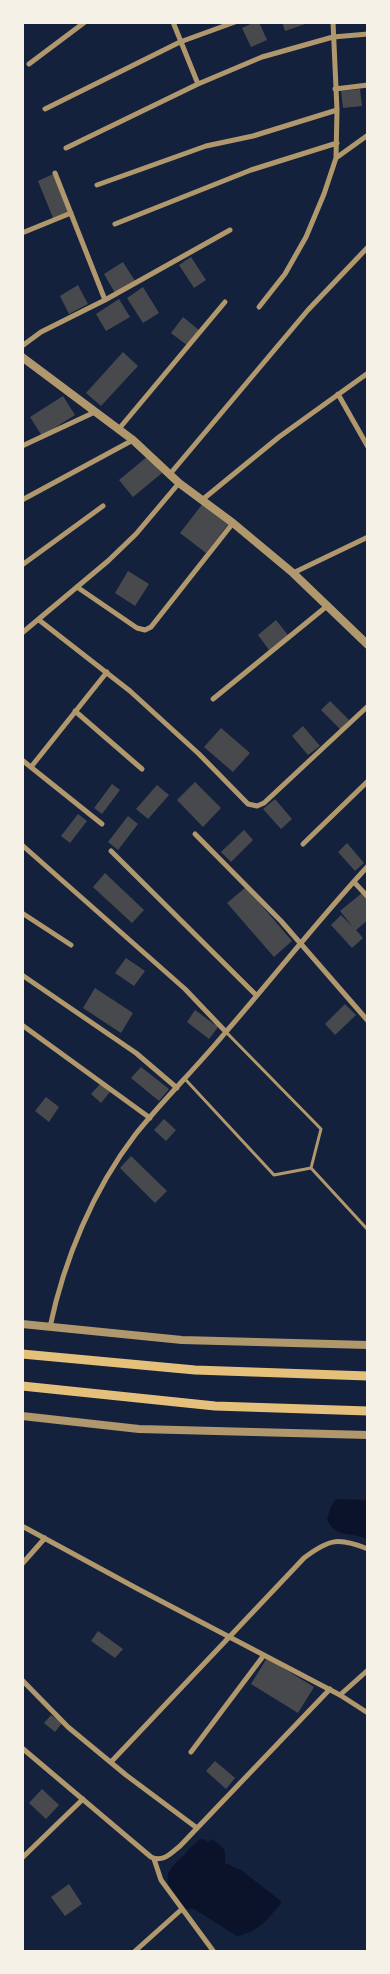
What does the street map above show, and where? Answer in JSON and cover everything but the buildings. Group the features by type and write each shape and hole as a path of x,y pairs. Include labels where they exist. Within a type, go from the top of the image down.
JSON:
{"main road":[{"path":"22,1354 194,1370 368,1376"},
{"path":"22,1386 215,1406 368,1411"}],"street":[{"path":"29,64 85,22"},
{"path":"173,22 198,84"},
{"path":"45,109 180,42 235,22"},
{"path":"259,307 285,274 306,237 324,194 336,158 337,110 333,22"},
{"path":"66,148 198,84 262,57 333,38 368,34"},
{"path":"335,89 368,85"},
{"path":"97,184 206,146 253,136 337,110"},
{"path":"336,158 368,135"},
{"path":"115,224 251,170 337,143"},
{"path":"56,173 105,300"},
{"path":"22,234 71,213"},
{"path":"22,346 41,332 105,300 230,230"},
{"path":"170,474 308,310 368,247"},
{"path":"118,430 225,302"},
{"path":"22,357 132,440 179,482 233,523 293,573 368,644"},
{"path":"202,500 279,437 368,372"},
{"path":"338,394 368,447"},
{"path":"22,446 94,412"},
{"path":"361,436 368,432"},
{"path":"22,500 132,440"},
{"path":"22,633 108,561 136,534 179,482"},
{"path":"22,565 103,506"},
{"path":"77,587 137,628 145,630 151,627 233,523"},
{"path":"293,573 368,537"},
{"path":"213,699 327,606"},
{"path":"39,620 107,672 158,716 248,804 257,806 264,803 368,706"},
{"path":"31,767 107,672"},
{"path":"75,711 142,769"},
{"path":"22,760 102,824"},
{"path":"303,844 368,781"},
{"path":"195,834 281,922 368,1021"},
{"path":"22,845 178,983 226,1032"},
{"path":"111,851 256,995"},
{"path":"50,1327 58,1291 91,1210 109,1174 150,1118 368,866"},
{"path":"354,882 368,897"},
{"path":"22,913 70,945"},
{"path":"22,975 136,1053 177,1088"},
{"path":"22,1026 150,1118"},
{"path":"22,1324 182,1340 368,1345"},
{"path":"22,1416 139,1429 368,1436"},
{"path":"22,1526 340,1694 368,1713"},
{"path":"22,1564 45,1538"},
{"path":"111,1762 304,1558 322,1545 344,1541 368,1549"},
{"path":"191,1752 264,1655"},
{"path":"340,1694 368,1670"},
{"path":"22,1680 68,1727 197,1828"},
{"path":"154,1859 170,1855 330,1689"},
{"path":"22,1748 154,1859 161,1880 214,1952"},
{"path":"22,1858 83,1799"},
{"path":"134,1952 182,1909"}],"lane":[{"path":"226,1032 321,1128 311,1168"},
{"path":"185,1079 274,1175 311,1168"},
{"path":"311,1168 368,1230"}],"water":[{"path":"336,1499 367,1500 367,1539 344,1534 331,1526 327,1520 330,1508"},
{"path":"204,1839 208,1842 213,1839 224,1849 225,1863 241,1870 282,1902 258,1928 237,1936 194,1909 186,1909 173,1894 168,1883 169,1871 188,1849 198,1840"}]}
